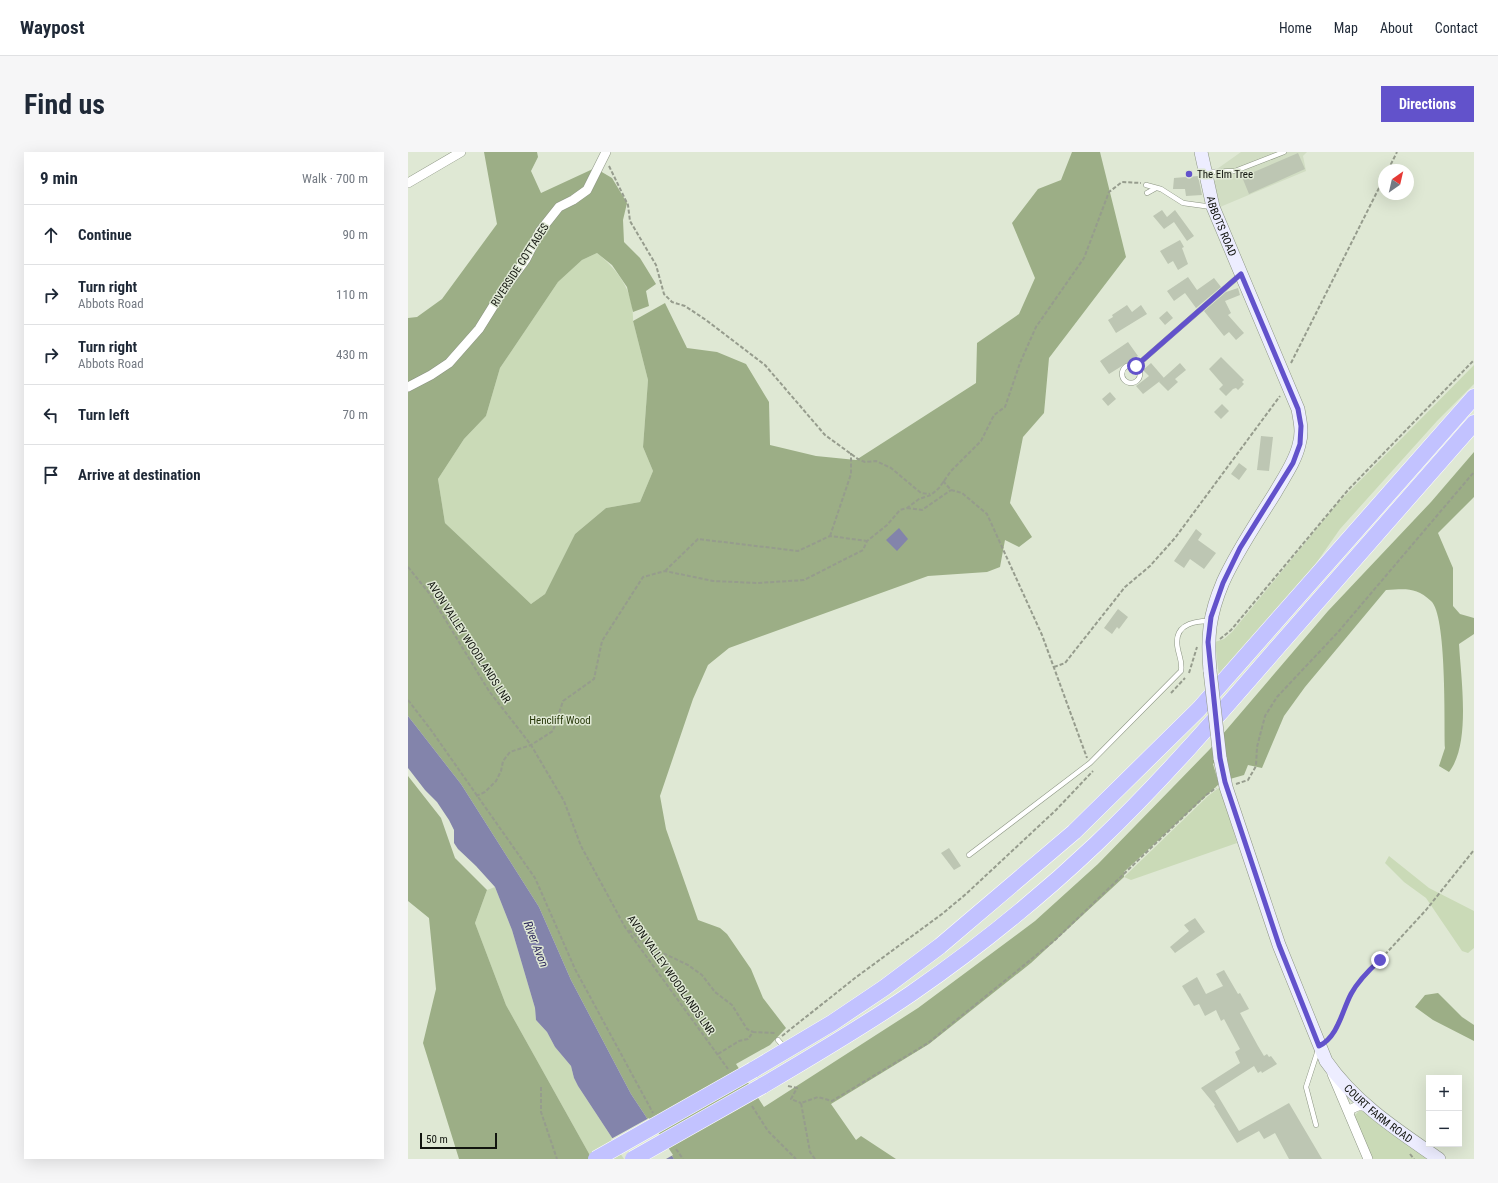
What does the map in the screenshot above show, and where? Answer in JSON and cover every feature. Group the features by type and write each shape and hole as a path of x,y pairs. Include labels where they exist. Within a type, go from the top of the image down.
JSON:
{"highway":[{"path":"596,1159 753,1070 782,1042 832,1023 884,988 940,946 1074,832 1199,709 1474,397"},
{"path":"633,1159 762,1086 841,1039 911,994 952,965 1021,910 1095,845 1135,806 1200,737 1474,423"}],"street":[{"path":"408,183 460,152"},
{"name":"ABBOTS ROAD","path":"1201,152 1207,172 1214,207 1298,409 1301,426 1300,444 1293,463 1240,548 1223,583 1210,621 1208,642 1210,671 1220,758 1226,784 1279,945 1326,1060"},
{"name":"RIVERSIDE COTTAGES","path":"408,387 431,375 449,363 479,330 502,292 526,259 540,231 559,208 587,190 606,156"},
{"path":"1326,1060 1368,1159"},
{"name":"COURT FARM ROAD","path":"1326,1060 1336,1075 1366,1106 1439,1159"},
{"path":"1349,1114 1351,1109 1358,1106 1366,1106"}],"lane":[{"path":"1207,172 1235,171 1284,152"},
{"path":"1146,185 1156,188 1183,203 1214,207"},
{"path":"1147,193 1156,188"},
{"path":"1136,366 1241,274"},
{"path":"969,855 1090,763 1181,671 1182,661 1177,642 1182,630 1192,622 1210,621"},
{"path":"1316,1125 1306,1088 1319,1046"}],"path":[{"path":"1391,164 1397,152"},
{"path":"606,156 612,176 628,205 630,221 656,265 664,294 672,302 685,306 706,320 765,365 824,435 851,453 858,460 865,462 876,460 891,468 921,493 931,495"},
{"path":"907,508 918,499 931,495 939,488 951,471 981,441 994,415 1005,407 1020,363 1036,327 1084,258 1109,192 1122,182 1134,182 1146,185"},
{"path":"1054,667 1065,662 1124,587 1150,566 1175,538 1286,379 1289,366 1378,190"},
{"path":"830,536 851,474 851,453"},
{"path":"782,1089 788,1086 797,1088 791,1099 801,1104 818,1097 832,1101 928,1043 1055,940 1206,795 1226,784 1248,780 1256,766 1257,747 1265,716 1278,697 1339,631 1474,472"},
{"path":"944,482 951,490 962,493 987,514 1042,635 1090,763"},
{"path":"476,796 485,792 496,781 501,771 503,761 510,752 531,745 553,731 563,701 594,679 602,641 643,577 665,571 712,581 758,583 804,580 863,550 867,541 887,525 900,510 907,508 922,510 951,490"},
{"path":"665,571 698,539 798,551 830,536 867,541"},
{"name":"AVON VALLEY WOODLANDS LNR","path":"408,567 429,593 489,691 531,745 564,801 582,846 625,926 718,1054 730,1073"},
{"path":"408,700 431,730 535,878 575,969 654,1115"},
{"path":"1319,1046 1326,1043 1329,1039 1352,994 1367,973 1426,910 1474,850"},
{"path":"625,926 646,945 688,965 702,975 715,992 732,1005 747,1029 753,1032 768,1032 782,1042"},
{"path":"718,1054 739,1041 748,1039 753,1032"},
{"path":"541,1087 541,1112 557,1159"},
{"path":"801,1104 810,1152 816,1159"},
{"path":"751,1105 768,1131 796,1159"},
{"path":"675,1147 683,1159"}],"shaded area":[{"path":"1241,152 1307,152 1303,156 1306,171 1220,207 1214,183 1219,174 1217,169"},
{"path":"597,253 612,267 624,283 631,301 633,321 648,380 643,447 653,471 640,502 606,508 575,534 545,594 531,604 445,523 438,479 464,439 486,416 500,368 558,282 582,260"},
{"path":"1474,365 1474,384 1437,421 1340,529 1298,589 1219,677 1215,642 1224,639 1232,632 1337,504"},
{"path":"1220,787 1237,843 1131,880 1124,877 1208,796"},
{"path":"1389,856 1429,888 1474,911 1474,948 1468,953 1462,951 1426,898 1404,882 1385,863"},
{"path":"495,887 512,930 535,1008 536,1020 547,1032 555,1047 571,1066 578,1086 626,1159 592,1159 506,1005 475,923 487,890"},
{"path":"1359,1111 1364,1111 1428,1159 1373,1159 1355,1119 1355,1115"}],"green space":[{"name":"Hencliff Wood","path":"484,152 537,152 538,157 531,171 541,193 595,168 612,178 627,203 623,220 624,242 640,258 656,284 646,291 649,306 633,312 627,287 612,265 597,253 582,260 558,282 500,368 486,416 464,439 438,479 445,523 531,604 545,594 575,534 606,508 640,502 653,471 643,447 648,380 633,321 665,303 687,348 717,352 746,364 769,402 770,445 816,456 856,460 976,383 977,343 1019,314 1035,278 1012,223 1038,189 1061,180 1072,152 1100,152 1126,257 1049,358 1044,413 1023,437 1010,503 1032,537 1019,547 1005,540 1000,567 987,572 928,576 729,648 708,665 693,699 660,796 666,829 698,920 720,928 727,934 751,969 763,998 786,1028 770,1045 736,1064 764,1107 918,1008 1035,921 1098,864 1210,749 1328,611 1431,502 1474,452 1474,497 1438,533 1453,568 1453,606 1460,614 1474,618 1474,634 1459,644 1463,692 1462,728 1456,760 1449,772 1439,766 1445,748 1444,670 1440,626 1436,610 1426,596 1415,591 1405,589 1386,590 1305,687 1284,716 1262,768 1248,765 1244,775 1230,779 1224,754 1213,764 1219,784 1124,872 1124,877 1031,963 929,1044 831,1104 856,1140 861,1136 896,1159 674,1159 631,1094 571,980 539,907 461,784 408,716 408,318 417,317 442,299 497,224"},
{"path":"408,776 441,818 455,858 487,890 475,923 506,1005 592,1159 459,1159 423,1043 436,989 429,918 408,901"},
{"path":"1438,993 1462,1017 1474,1025 1474,1041 1433,1020 1415,1007 1425,995"}],"water":[{"path":"899,528 908,539 897,551 886,540"},
{"name":"River Avon","path":"408,716 461,784 539,907 571,980 631,1094 674,1159 626,1159 578,1086 571,1066 555,1047 547,1032 536,1020 535,1008 512,930 495,887 458,849 454,843 454,830 449,820 437,802 425,790 408,768"}],"pier":[{"path":"649,1118 673,1155 666,1159 624,1159 611,1139"}],"building":[{"path":"1298,153 1305,169 1249,194 1242,177"},
{"path":"1198,176 1202,195 1186,196 1185,189 1173,189 1174,178"},
{"path":"1162,210 1167,217 1175,210 1194,236 1187,241 1174,222 1164,229 1153,216"},
{"path":"1180,240 1184,247 1182,248 1188,264 1178,270 1173,261 1168,264 1160,251"},
{"path":"1188,277 1197,290 1214,278 1221,287 1196,308 1185,293 1174,301 1167,291"},
{"path":"1238,288 1240,295 1225,301 1231,313 1228,315 1244,333 1236,340 1229,332 1224,336 1204,311 1226,292"},
{"path":"1127,305 1132,312 1141,305 1147,314 1116,333 1108,320 1113,317 1112,315"},
{"path":"1167,311 1173,318 1165,325 1159,318"},
{"path":"1128,342 1138,356 1109,374 1100,361"},
{"path":"1221,357 1244,380 1242,382 1244,384 1238,390 1236,388 1233,389 1226,396 1219,389 1223,385 1209,369"},
{"path":"1151,363 1164,378 1143,394 1136,386 1149,376 1143,370"},
{"path":"1180,363 1186,370 1175,379 1178,382 1168,391 1159,382"},
{"path":"1110,392 1116,399 1108,406 1102,399"},
{"path":"1222,404 1229,411 1221,419 1214,412"},
{"path":"1261,436 1273,437 1269,471 1257,470"},
{"path":"1239,463 1247,469 1239,480 1231,474"},
{"path":"1196,529 1202,534 1198,540 1216,553 1204,569 1190,559 1184,568 1174,561"},
{"path":"1118,609 1128,617 1119,629 1117,627 1112,634 1104,628"},
{"path":"949,848 961,866 954,870 941,853"},
{"path":"1195,918 1205,932 1175,953 1170,947 1189,931 1184,925"},
{"path":"1224,970 1249,1009 1240,1013 1258,1046 1264,1056 1267,1054 1269,1057 1271,1056 1277,1064 1262,1073 1261,1071 1258,1073 1254,1066 1215,1091 1239,1131 1289,1103 1322,1159 1289,1159 1275,1133 1264,1139 1259,1131 1237,1143 1214,1106 1215,1105 1201,1088 1240,1063 1235,1052 1240,1049 1224,1019 1221,1021 1216,1010 1205,1016 1199,1004 1194,1006 1182,986 1197,977 1206,994 1223,986 1216,974"}],"place":[{"name":"The Elm Tree","path":"1189,174"}],"route":[{"path":"1136,366 1241,274 1298,409 1301,426 1300,444 1293,463 1240,548 1223,583 1211,617 1208,642 1220,758 1225,782 1279,945 1319,1046 1326,1043 1334,1031 1358,984 1380,960"}]}
